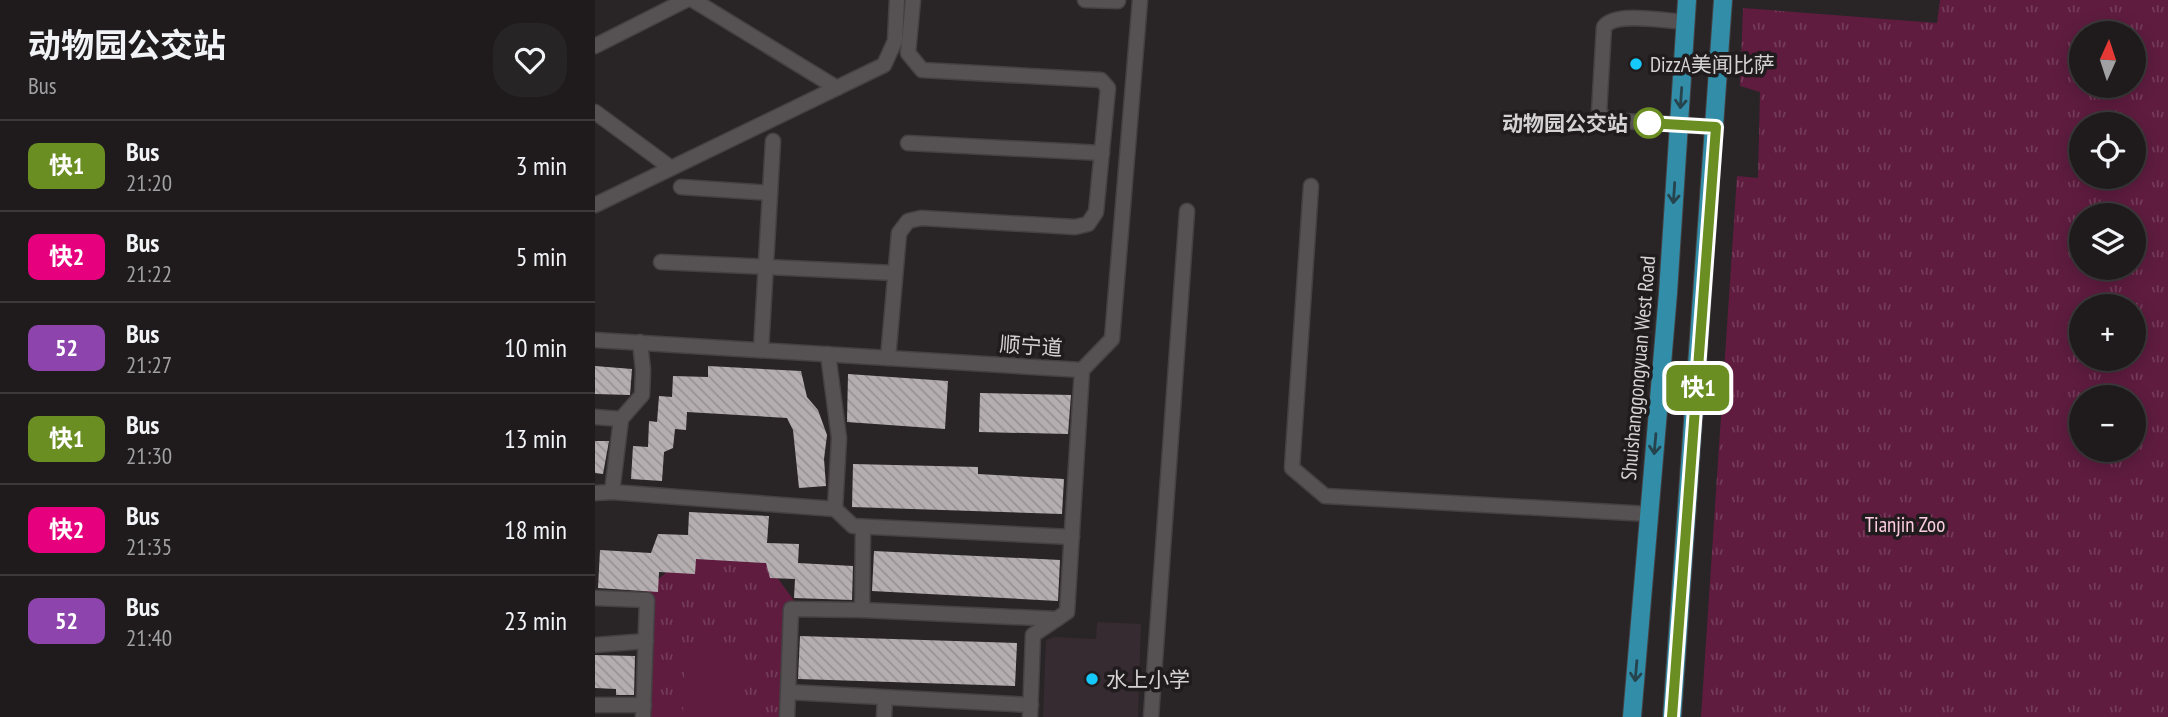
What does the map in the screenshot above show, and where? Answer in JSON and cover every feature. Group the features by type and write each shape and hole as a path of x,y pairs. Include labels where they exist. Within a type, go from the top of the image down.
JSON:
{"main road":[{"name":"Shuishanggongyuan West Road","path":"1632,717 1687,0"},
{"path":"1672,717 1723,0"}],"street":[{"path":"595,46 686,0"},
{"path":"693,0 837,88"},
{"path":"595,205 884,65 895,41 897,0"},
{"path":"888,358 899,233 908,221 921,218 1075,227 1088,224 1096,212 1108,88 1101,80 922,70 908,53 913,0"},
{"path":"1085,0 1118,1"},
{"name":"顺宁道","path":"595,340 1083,370 1112,339 1140,0"},
{"path":"1685,22 1620,18 1607,23 1604,27 1598,108 1608,120 1716,127"},
{"path":"595,112 671,168"},
{"path":"761,350 773,141"},
{"path":"908,143 1102,153"},
{"path":"1311,186 1292,468 1325,496 1649,514"},
{"path":"681,187 770,193"},
{"path":"1151,717 1187,211"},
{"path":"661,262 895,273"},
{"path":"612,492 621,419 642,395 640,342"},
{"path":"828,354 839,438 835,509"},
{"path":"788,692 1030,711 1033,635 1067,612 1083,370"},
{"path":"595,417 621,419"},
{"path":"595,493 612,492 835,509 853,526 863,527 1072,537"},
{"path":"862,610 863,527"},
{"path":"595,597 647,600 643,711 595,705"},
{"path":"787,717 791,609 1057,619"},
{"path":"595,645 646,641"},
{"path":"884,717 885,698"}],"shaded area":[{"name":"水上小学","path":"1097,622 1141,624 1138,717 1043,717 1046,640 1055,637 1096,639"}],"green space":[{"name":"Tianjin Zoo","path":"1940,0 2168,0 2168,717 1701,717 1737,176 1758,178 1760,92 1740,86 1743,8 1937,23"},
{"path":"689,553 761,555 795,602 786,717 639,717 641,594"},
{"path":"685,649 742,652 739,717 683,717"}],"building":[{"path":"595,366 632,369 630,395 595,394"},
{"path":"708,366 801,371 807,397 818,410 827,435 824,459 826,486 799,488 793,430 787,418 687,412 686,430 675,429 673,448 664,452 662,481 631,479 633,446 648,447 649,421 657,422 659,396 672,397 673,376 708,377"},
{"path":"848,374 948,381 945,429 847,422"},
{"path":"980,393 1071,395 1068,434 979,432"},
{"path":"595,441 609,441 603,474 595,473"},
{"path":"853,464 978,467 978,474 1064,479 1062,514 852,507"},
{"path":"689,512 769,516 767,543 799,544 798,563 853,566 852,600 794,598 795,579 770,578 766,563 696,559 695,574 659,572 658,592 598,588 600,550 651,553 658,534 688,535"},
{"path":"874,551 1060,560 1058,601 872,591"},
{"path":"800,636 1017,643 1015,686 798,679"},
{"path":"595,655 635,656 634,695 616,695 616,689 595,688"}],"bus line":[{"name":"快1","path":"1648,123 1716,127 1672,717"}],"place":[{"name":"DizzA美闻比萨","path":"1636,64"},
{"name":"动物园公交站","path":"1649,123"},
{"name":"水上小学","path":"1092,679"}]}
